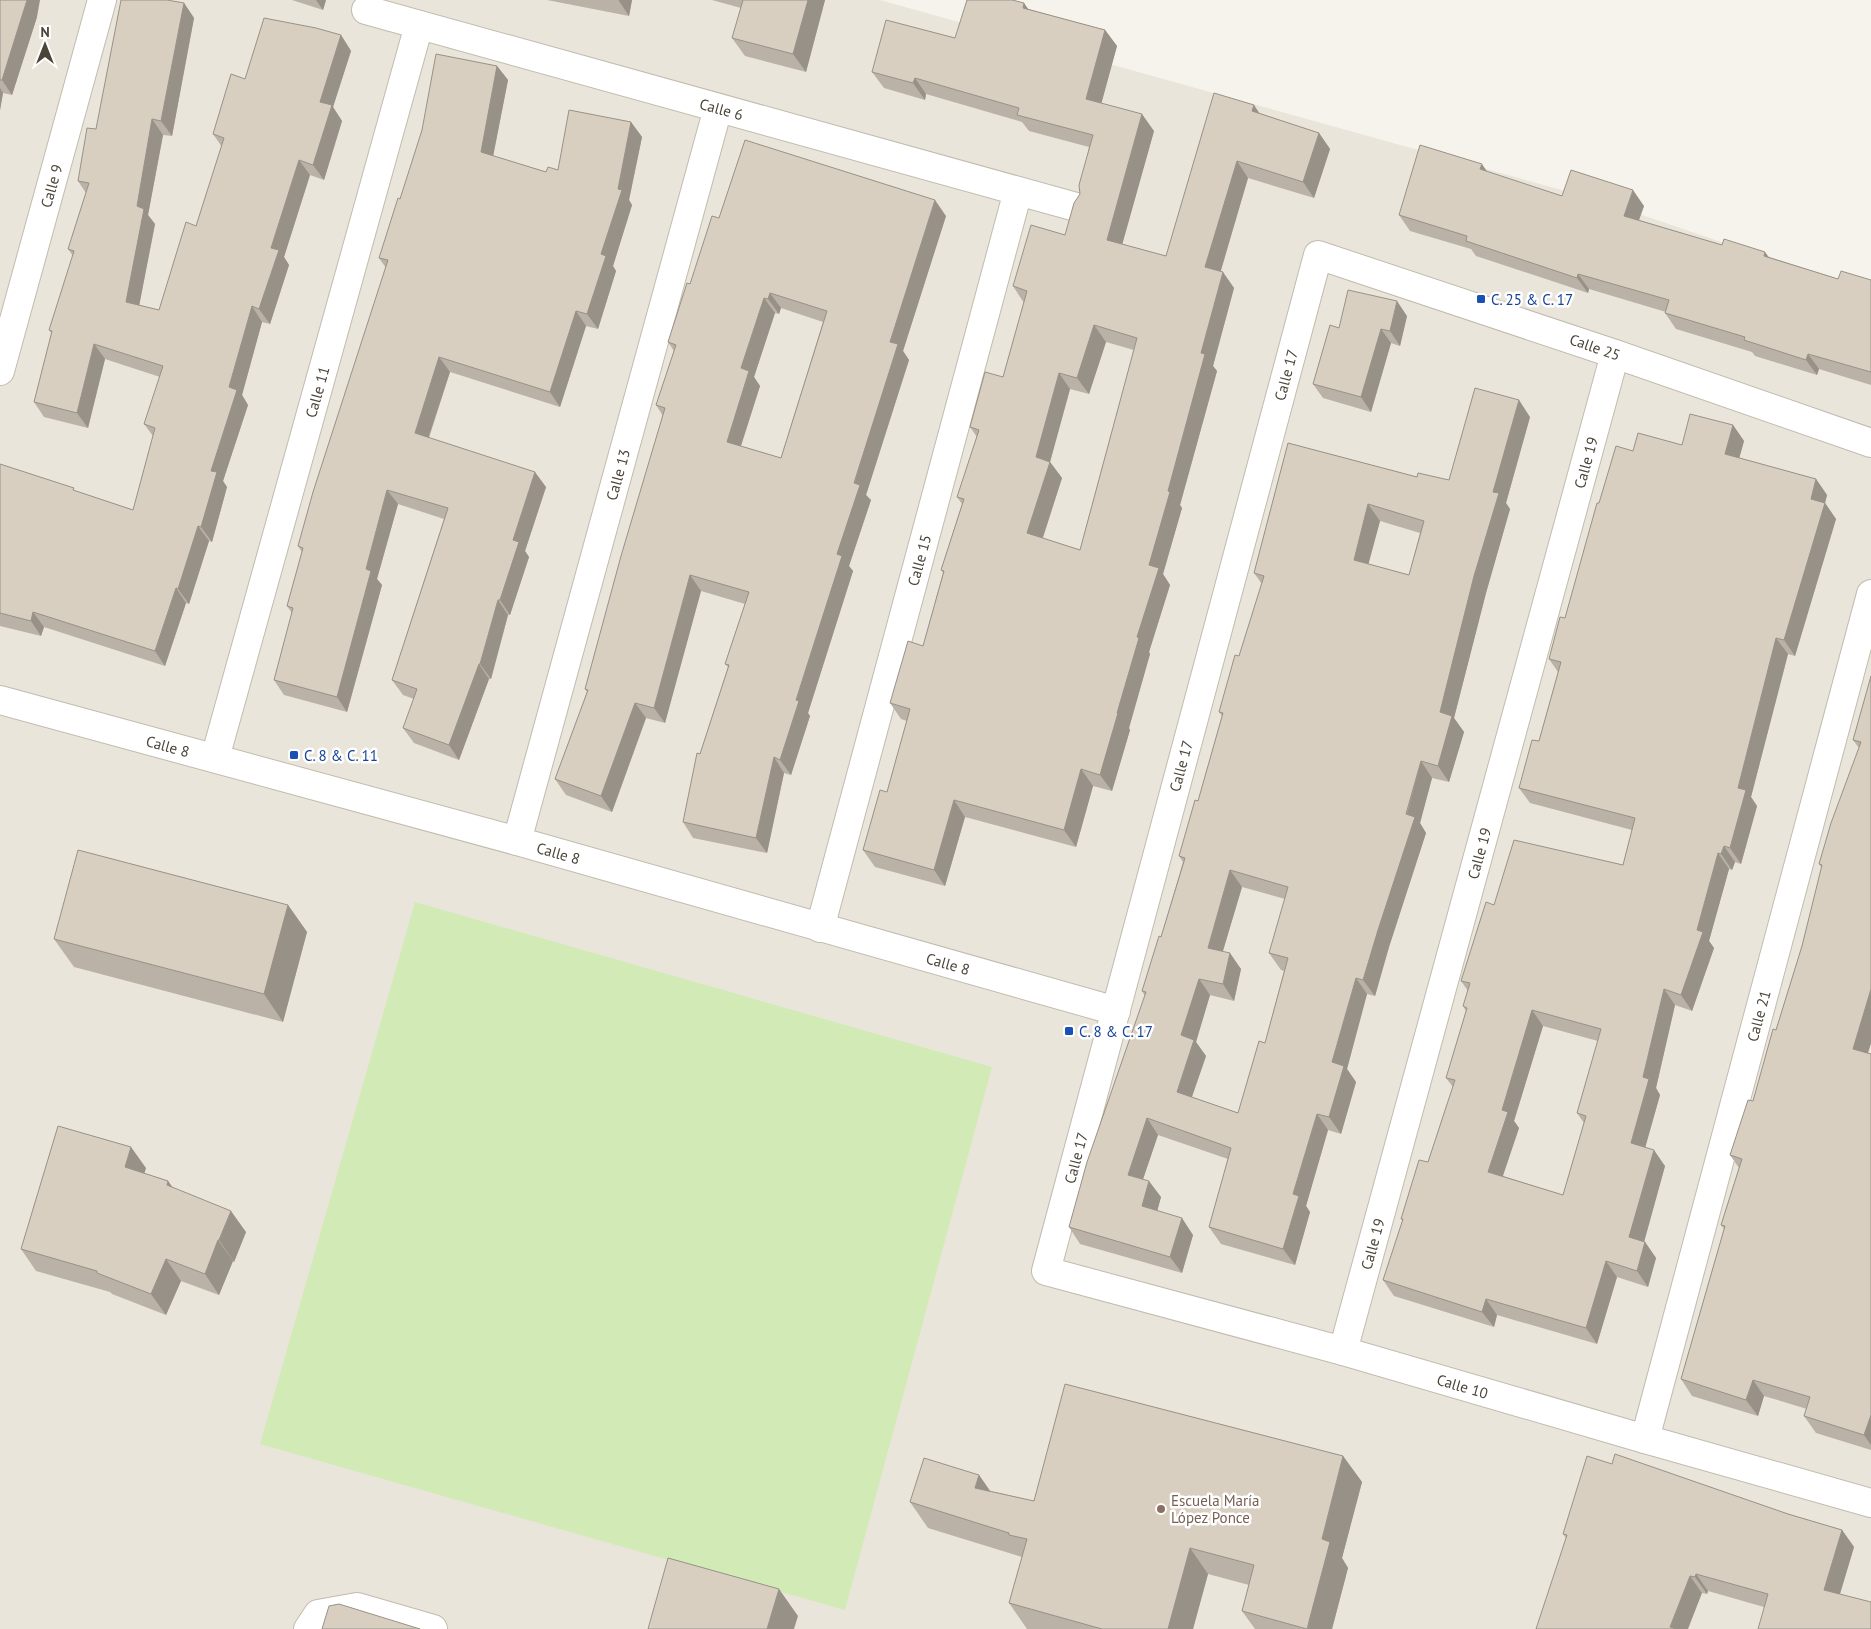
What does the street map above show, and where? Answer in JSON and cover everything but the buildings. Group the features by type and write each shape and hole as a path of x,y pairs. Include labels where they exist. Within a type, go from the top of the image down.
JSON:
{"street":[{"name":"Calle 9","path":"0,371 102,0"},
{"name":"Calle 6","path":"366,10 1076,207"},
{"name":"Calle 11","path":"215,758 419,25"},
{"name":"Calle 13","path":"517,841 718,108"},
{"name":"Calle 15","path":"820,928 1018,190"},
{"name":"Calle 25","path":"1318,255 1615,354 1871,443"},
{"name":"Calle 17","path":"1052,1273 1046,1271 1318,255"},
{"name":"Calle 19","path":"1343,1351 1615,354"},
{"name":"Calle 21","path":"1645,1439 1871,594"},
{"name":"Calle 8","path":"0,700 517,841 1116,1011"},
{"name":"Calle 10","path":"1052,1273 1343,1351 1645,1439 1871,1502"},
{"path":"308,1629 318,1614 356,1607 433,1629"}],"shaded area":[{"path":"0,0 880,0 1601,201 1871,293 1871,1629 0,1629"}],"green space":[{"path":"415,902 992,1067 845,1610 260,1444"}],"place":[{"name":"C. 25 & C. 17","path":"1481,299"},
{"name":"C. 8 & C. 11","path":"294,755"},
{"name":"C. 8 & C. 17","path":"1069,1031"},
{"name":"Escuela María López Ponce","path":"1161,1509"}]}
